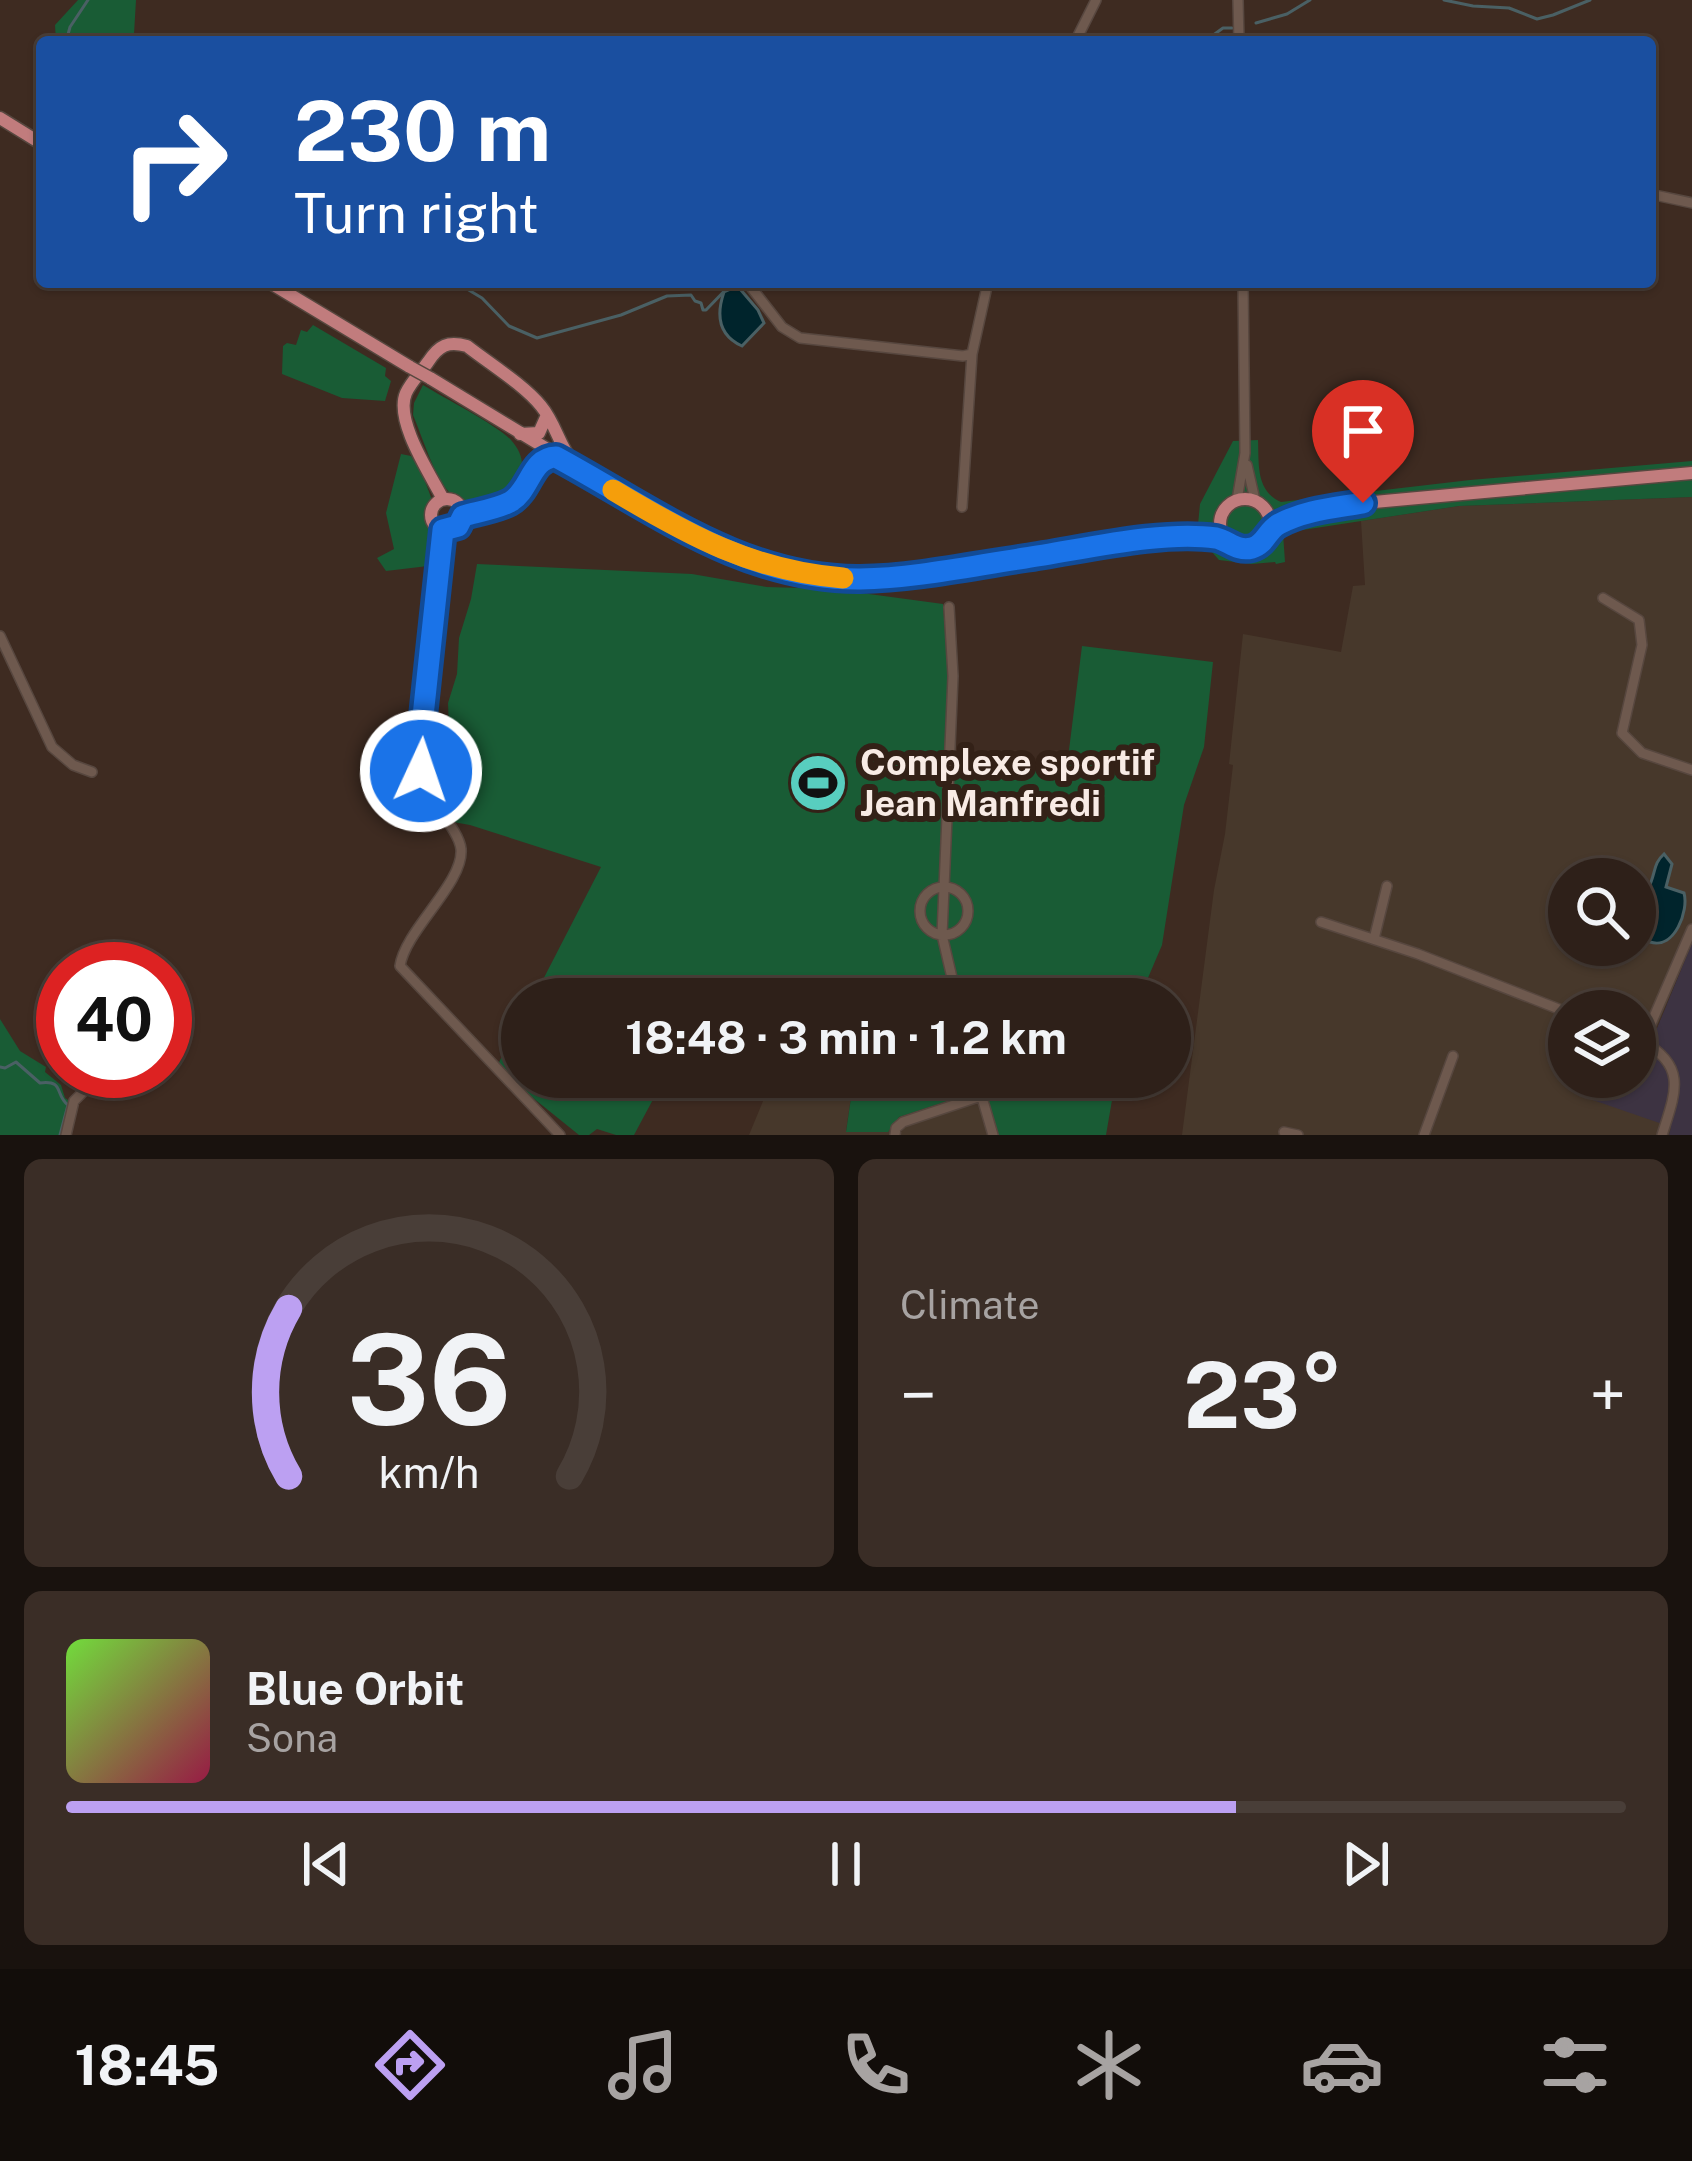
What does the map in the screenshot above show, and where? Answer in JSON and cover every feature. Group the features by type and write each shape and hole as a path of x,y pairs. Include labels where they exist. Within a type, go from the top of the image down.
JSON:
{"main road":[{"path":"0,118 36,140"},
{"path":"279,288 686,533 756,562 822,576 905,575 1165,537 1210,525 1237,500 1255,500 1268,511 1306,513 1363,503 1692,473"},
{"path":"443,499 402,409 406,393 438,347 453,343 467,346 540,404 563,451 578,469"},
{"path":"520,434 539,433 547,415"},
{"path":"520,434 530,455 531,475"},
{"path":"463,516 457,502 443,499 430,515 443,530 458,526 463,516 510,502 543,459 556,457"},
{"path":"1165,537 1205,536 1248,549 1264,541 1270,529 1268,511"},
{"path":"1270,529 1306,513"},
{"path":"1220,519 1225,539"}],"street":[{"path":"1079,36 1096,0"},
{"path":"1238,0 1239,36"},
{"path":"1656,195 1692,203"},
{"path":"752,288 782,327 800,338 972,354"},
{"path":"962,507 972,354 987,288"},
{"path":"1237,500 1245,453 1243,288"},
{"path":"1245,453 1255,500"},
{"path":"443,530 421,771 426,790 461,848 449,881 404,950 400,965 560,1135"},
{"path":"1603,598 1639,620 1642,645 1622,733 1642,753 1692,770"},
{"path":"949,607 953,676 942,935 952,978"},
{"path":"0,635 52,747 73,765 92,772"},
{"path":"1374,940 1387,886"},
{"path":"944,887 958,892 968,912 957,932 942,935 922,922 920,906 929,892 944,887"},
{"path":"1321,922 1548,1005"},
{"path":"1656,1006 1690,937"},
{"path":"1656,1051 1665,1057 1674,1078 1662,1135"},
{"path":"1424,1135 1453,1056"},
{"path":"66,1135 77,1098"},
{"path":"895,1135 903,1122 975,1098"},
{"path":"982,1098 993,1135"},
{"path":"1284,1132 1298,1135"}],"shaded area":[{"path":"1692,497 1692,943 1656,1029 1656,990 1548,990 1548,1098 1587,1098 1671,1127 1669,1135 1182,1135 1187,1098 1191,1098 1191,1066 1225,834 1243,634 1341,652 1353,586 1365,585 1361,521 1459,506"},
{"path":"1692,943 1692,1135 1669,1135 1585,1098 1656,1098 1656,1031"},
{"path":"764,1098 851,1098 846,1131 957,1098 984,1098 995,1135 749,1135"}],"green space":[{"path":"78,0 136,0 134,34 138,36 56,36 55,25"},
{"path":"313,325 386,368 385,376 391,381 385,401 342,398 282,374 283,346 296,345 301,330 307,332"},
{"path":"423,385 511,440 522,470 506,492 477,502 449,492 413,415"},
{"path":"1258,440 1263,484 1281,502 1692,461 1692,497 1459,506 1283,533 1285,562 1219,560 1197,535 1200,504 1233,441"},
{"path":"401,454 411,456 432,500 427,518 433,547 428,566 386,571 377,558 394,549 386,513"},
{"name":"Complexe sportif Jean Manfredi","path":"477,564 692,574 767,587 832,589 943,604 948,754 1066,774 1082,646 1213,662 1204,747 1184,805 1162,945 1148,978 544,978 601,867 470,825 438,825 450,755 448,703"},
{"path":"0,1019 20,1051 36,1061 36,1098 65,1098 78,1107 71,1135 0,1135"},
{"path":"533,1098 654,1098 634,1135 597,1129 579,1135"},
{"path":"851,1098 957,1098 899,1117 888,1132 846,1132"},
{"path":"983,1098 1112,1098 1106,1135 995,1135"}],"water":[{"path":"740,289 764,323 742,346 728,336 720,316 724,292"},
{"path":"1664,854 1672,864 1666,887 1684,893 1678,927 1659,943 1656,943 1657,863"}],"waterway":[{"path":"68,36 88,0"},
{"path":"1256,23 1287,14 1310,0"},
{"path":"1444,0 1509,8 1537,19 1590,0"},
{"path":"1212,36 1232,28"},
{"path":"465,288 509,326 537,338 621,315 667,296 691,295 706,310 727,288"},
{"path":"0,1067 16,1062 40,1083 56,1086 68,1105 60,1135"}],"slow traffic":[{"path":"613,490 722,550 787,570 843,578"}],"place":[{"name":"Complexe sportif Jean Manfredi","path":"818,783"}],"route":[{"path":"421,771 443,530 458,526 463,516 510,502 550,456 722,550 787,570 860,579 1165,537 1205,536 1248,549 1259,545 1283,521 1363,503"}]}
